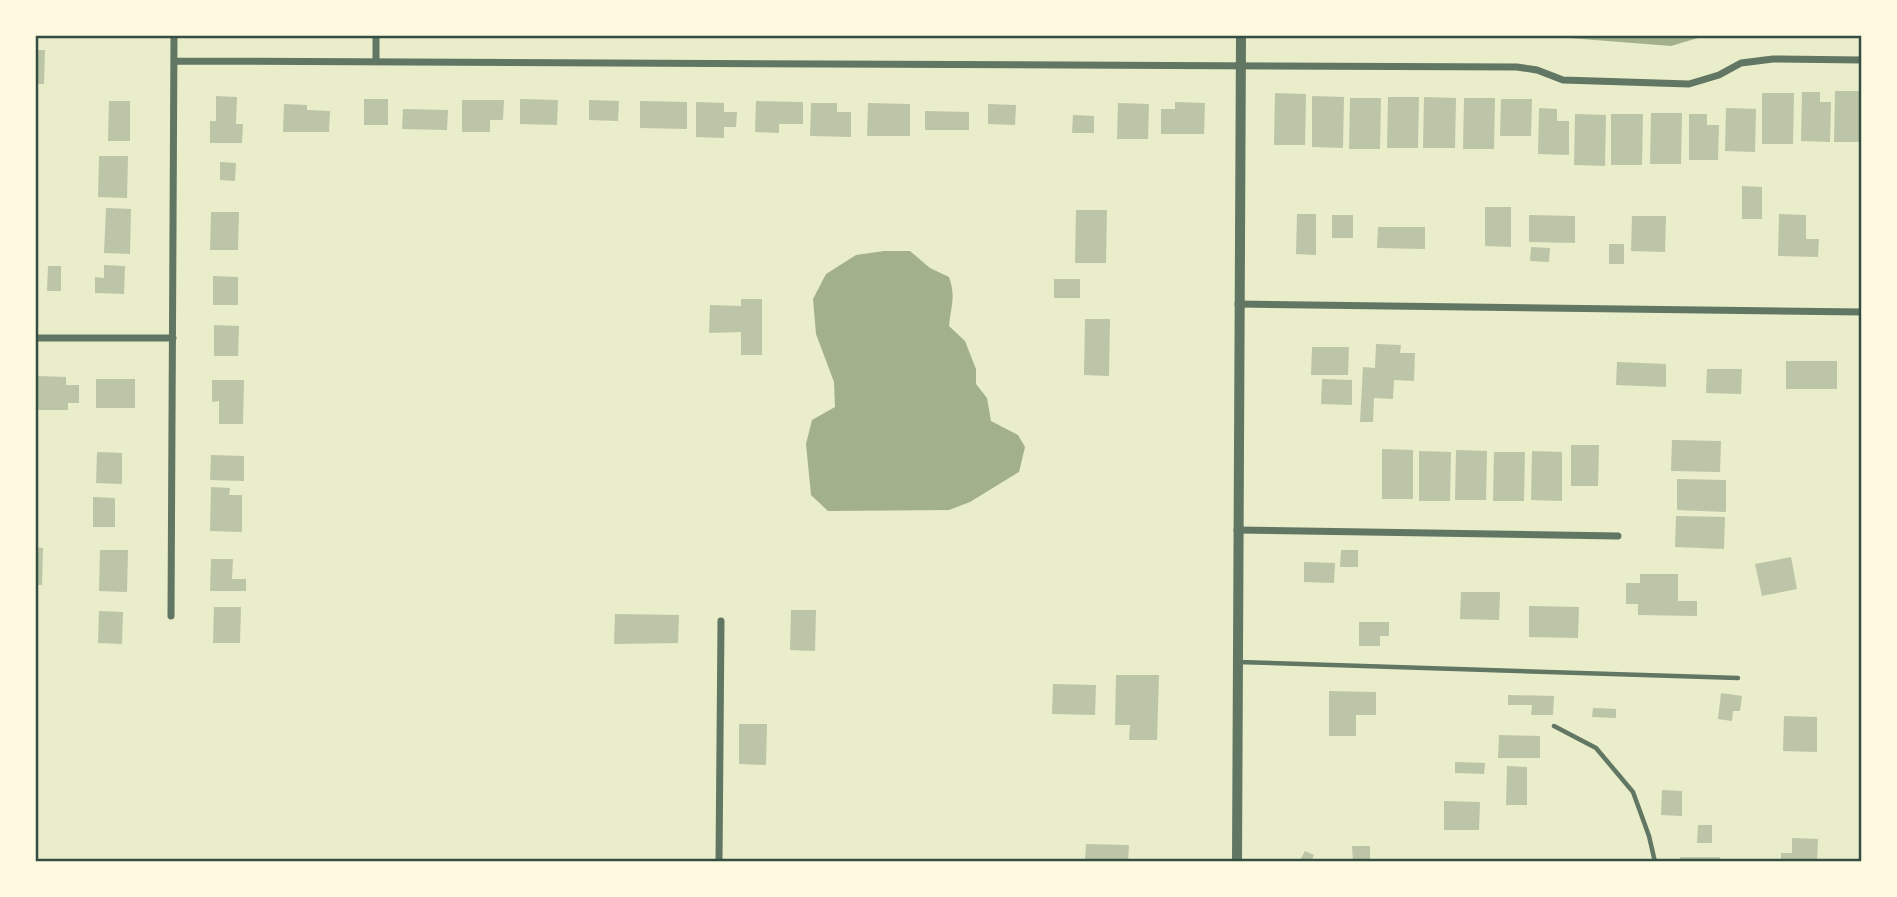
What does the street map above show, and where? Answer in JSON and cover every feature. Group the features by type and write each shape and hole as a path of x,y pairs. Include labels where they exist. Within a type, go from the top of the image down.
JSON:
{"street":[{"path":"171,616 174,35"},
{"path":"376,35 376,61"},
{"path":"1237,862 1241,35"},
{"path":"174,61 1517,67 1537,70 1563,79 1689,84 1718,75 1741,63 1773,59 1862,60"},
{"path":"1238,304 1862,312"},
{"path":"35,338 173,338"},
{"path":"1237,530 1618,536"},
{"path":"719,862 721,621"}],"lane":[{"path":"1237,662 1738,678"},
{"path":"1554,726 1596,748 1633,792 1655,862"}],"shaded area":[{"path":"1566,35 1708,35 1671,46 1569,38"},
{"path":"910,251 930,268 949,277 953,296 949,326 965,341 976,369 976,384 987,398 991,421 1018,435 1025,447 1019,472 970,502 949,510 828,511 811,495 806,444 812,420 835,407 834,382 816,334 813,299 826,274 856,255"}],"building":[{"path":"35,50 45,50 44,84 35,84"},
{"path":"1835,91 1862,91 1862,142 1834,142"},
{"path":"1802,92 1820,92 1820,102 1831,102 1830,142 1801,141"},
{"path":"1275,93 1306,94 1305,145 1274,145"},
{"path":"1762,93 1794,93 1793,144 1762,144"},
{"path":"216,96 237,97 236,124 243,124 242,143 210,143 210,121 216,121"},
{"path":"1312,96 1344,97 1343,148 1312,147"},
{"path":"1388,97 1419,97 1418,148 1387,148"},
{"path":"1424,97 1456,98 1455,148 1423,148"},
{"path":"1350,98 1381,98 1380,149 1349,149"},
{"path":"1464,98 1495,98 1494,149 1463,149"},
{"path":"364,99 388,99 388,125 364,125"},
{"path":"520,99 558,100 557,125 520,124"},
{"path":"1501,99 1532,99 1531,136 1500,136"},
{"path":"462,100 504,100 503,120 490,120 490,132 462,132"},
{"path":"589,100 619,101 618,121 589,120"},
{"path":"109,101 130,101 130,141 108,141"},
{"path":"640,101 687,102 687,129 640,128"},
{"path":"756,101 803,102 803,124 779,124 779,133 755,132"},
{"path":"696,102 724,103 724,112 737,112 736,127 724,127 724,138 696,137"},
{"path":"1175,102 1205,103 1204,134 1161,134 1161,109 1175,109"},
{"path":"811,103 837,103 837,112 851,112 851,137 810,136"},
{"path":"868,103 910,104 910,136 867,136"},
{"path":"1118,103 1149,104 1148,139 1117,139"},
{"path":"284,104 307,105 307,110 330,111 329,132 283,132"},
{"path":"988,104 1016,105 1015,125 988,124"},
{"path":"1539,108 1557,109 1557,121 1569,121 1569,155 1538,154"},
{"path":"1726,108 1756,109 1755,152 1725,151"},
{"path":"403,109 448,110 447,130 402,129"},
{"path":"925,111 969,112 969,130 925,130"},
{"path":"1651,113 1682,113 1681,164 1650,164"},
{"path":"1575,114 1606,115 1605,166 1574,165"},
{"path":"1611,114 1643,114 1642,165 1611,165"},
{"path":"1689,114 1707,114 1707,125 1719,125 1718,160 1689,160"},
{"path":"1073,115 1094,116 1094,133 1072,133"},
{"path":"99,156 128,156 127,198 98,197"},
{"path":"220,162 236,163 235,181 220,180"},
{"path":"1742,186 1762,187 1762,219 1742,219"},
{"path":"1485,207 1511,207 1511,247 1485,246"},
{"path":"106,208 131,209 130,254 104,253"},
{"path":"1076,210 1107,210 1106,263 1075,263"},
{"path":"211,212 239,212 238,250 210,250"},
{"path":"1297,214 1316,214 1316,255 1296,254"},
{"path":"1779,214 1806,215 1806,239 1819,239 1818,257 1778,256"},
{"path":"1332,215 1353,215 1353,238 1332,238"},
{"path":"1529,215 1575,216 1575,243 1529,242"},
{"path":"1632,216 1666,216 1665,252 1631,251"},
{"path":"1378,227 1425,227 1425,249 1377,248"},
{"path":"1609,244 1624,244 1624,264 1609,264"},
{"path":"1531,247 1550,248 1549,262 1530,261"},
{"path":"104,265 125,266 124,294 95,293 95,277 104,278"},
{"path":"48,266 61,266 61,291 47,291"},
{"path":"213,276 238,277 238,305 213,305"},
{"path":"1054,279 1080,279 1080,298 1054,298"},
{"path":"741,299 762,299 762,355 741,355 741,332 709,333 710,305 741,306"},
{"path":"1085,319 1110,319 1109,376 1084,375"},
{"path":"214,325 239,326 238,356 214,356"},
{"path":"1376,344 1401,345 1400,353 1415,353 1414,381 1394,380 1393,399 1374,398 1373,422 1360,422 1363,367 1375,368"},
{"path":"1312,347 1349,347 1348,375 1311,375"},
{"path":"1786,361 1837,361 1837,389 1786,389"},
{"path":"1617,362 1666,364 1666,387 1616,385"},
{"path":"1707,369 1742,369 1741,394 1706,393"},
{"path":"38,376 66,377 66,385 79,385 79,403 68,403 68,410 37,410"},
{"path":"96,379 135,379 135,408 96,408"},
{"path":"1322,379 1352,380 1352,405 1321,404"},
{"path":"212,380 244,380 243,424 219,424 219,401 212,402"},
{"path":"1672,440 1721,441 1720,472 1671,471"},
{"path":"1571,445 1599,445 1598,486 1571,486"},
{"path":"1382,449 1413,450 1413,499 1382,499"},
{"path":"1456,450 1487,451 1486,500 1455,500"},
{"path":"1419,451 1451,452 1450,501 1419,501"},
{"path":"1532,451 1562,452 1562,501 1531,500"},
{"path":"97,452 122,453 122,484 96,483"},
{"path":"1494,452 1525,452 1524,501 1493,501"},
{"path":"211,455 244,456 244,481 210,480"},
{"path":"1677,479 1726,480 1726,512 1677,510"},
{"path":"211,487 230,488 229,495 242,495 242,532 210,531"},
{"path":"93,497 115,498 115,527 93,527"},
{"path":"1676,516 1725,517 1724,549 1675,547"},
{"path":"35,547 43,548 42,585 35,585"},
{"path":"100,550 128,550 127,592 99,591"},
{"path":"1341,550 1358,550 1358,567 1340,567"},
{"path":"1791,557 1797,589 1762,596 1755,564"},
{"path":"211,559 233,559 232,579 246,579 246,591 210,591"},
{"path":"1304,562 1335,563 1334,583 1304,582"},
{"path":"1640,574 1678,574 1678,601 1697,601 1697,616 1638,615 1638,604 1626,604 1626,583 1640,583"},
{"path":"1461,592 1500,592 1499,620 1460,619"},
{"path":"1529,606 1579,607 1578,638 1529,637"},
{"path":"214,607 241,607 240,643 213,643"},
{"path":"791,610 816,610 815,651 790,650"},
{"path":"99,611 123,612 122,644 98,643"},
{"path":"615,614 679,615 678,643 614,644"},
{"path":"1359,622 1389,622 1389,636 1380,636 1380,646 1359,646"},
{"path":"1116,675 1159,675 1157,740 1129,740 1130,725 1115,725"},
{"path":"1053,684 1096,685 1095,715 1052,714"},
{"path":"1329,691 1376,692 1376,715 1356,715 1356,736 1329,736"},
{"path":"1721,693 1742,696 1740,711 1733,711 1732,721 1718,719"},
{"path":"1508,695 1554,696 1553,715 1531,715 1532,705 1508,705"},
{"path":"1593,708 1616,709 1616,718 1592,717"},
{"path":"1784,716 1817,717 1817,752 1783,751"},
{"path":"739,724 767,724 766,765 739,764"},
{"path":"1499,735 1540,736 1540,758 1498,758"},
{"path":"1455,762 1485,763 1484,774 1455,773"},
{"path":"1507,766 1527,767 1527,805 1506,805"},
{"path":"1662,790 1682,791 1682,816 1661,815"},
{"path":"1444,801 1480,802 1479,830 1444,830"},
{"path":"1698,825 1712,825 1712,843 1697,843"},
{"path":"1792,838 1818,839 1817,862 1781,862 1781,853 1792,853"},
{"path":"1086,844 1129,845 1128,862 1085,862"},
{"path":"1352,846 1370,846 1370,862 1353,862"},
{"path":"1305,851 1314,855 1311,862 1299,862"},
{"path":"1680,857 1720,857 1720,862 1680,862"}]}
